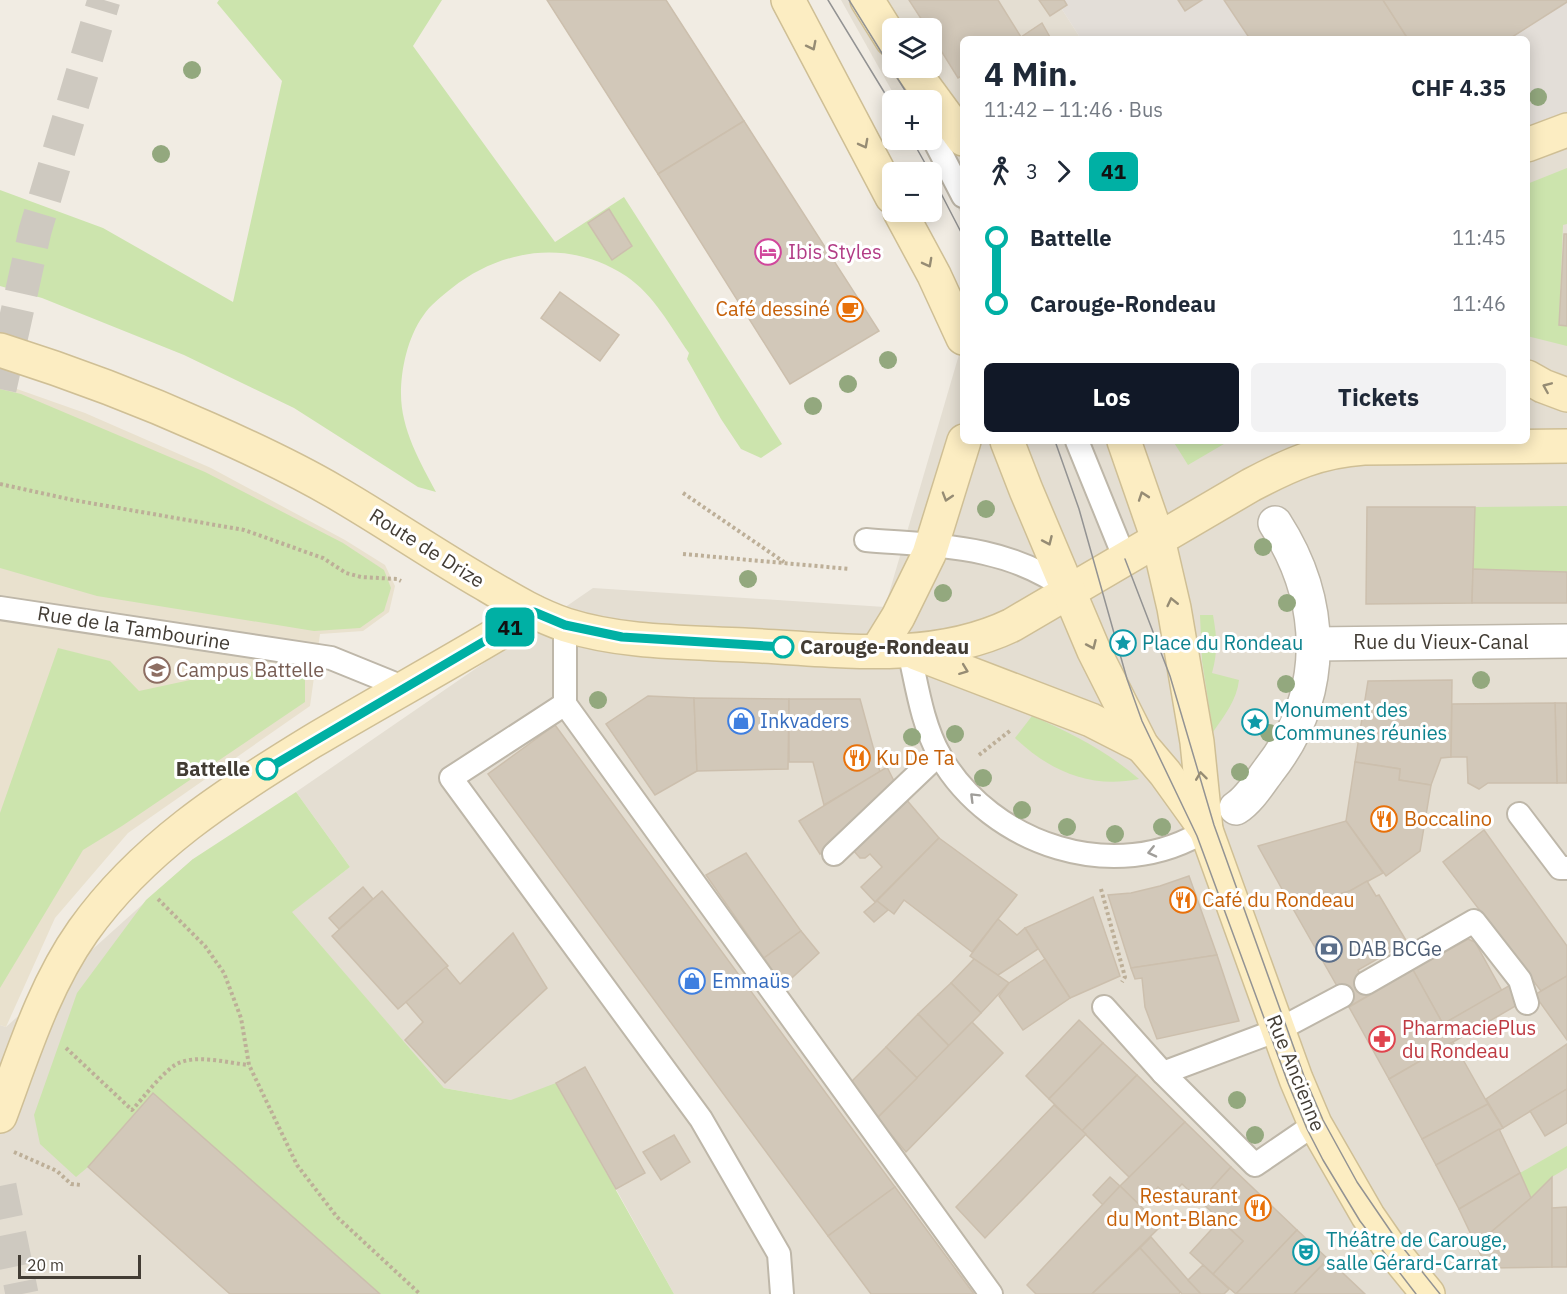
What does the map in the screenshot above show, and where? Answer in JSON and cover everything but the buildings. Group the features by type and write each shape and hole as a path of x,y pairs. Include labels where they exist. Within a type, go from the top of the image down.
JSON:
{"main road":[{"path":"788,0 882,178"},
{"path":"867,0 882,24"},
{"path":"917,78 960,135"},
{"path":"1530,144 1567,130"},
{"path":"905,222 934,275 960,331"},
{"name":"Route de Drize","path":"0,350 88,378 252,448 334,491 454,566 534,612 565,625 622,637 893,651"},
{"path":"1530,379 1567,395"},
{"path":"893,651 898,617 920,576 932,546 963,444"},
{"path":"1008,444 1094,651 1142,746 1166,773 1206,830"},
{"path":"893,651 949,646 994,634 1286,466 1308,457 1331,452 1348,445 1567,446"},
{"path":"1126,447 1158,539 1174,608 1197,742 1206,830"},
{"path":"0,1116 26,1045 56,977 83,931 114,890 149,855 198,815 267,769 534,612"},
{"path":"893,651 1091,720 1142,746"},
{"name":"Rue Ancienne","path":"1206,830 1296,1080 1315,1124 1368,1216 1388,1245 1428,1294"}],"street":[{"path":"1236,808 1274,764 1296,727 1309,691 1314,644 1308,593 1275,523"},
{"name":"Rue du Vieux-Canal","path":"1314,644 1567,641"}],"lane":[{"path":"939,150 960,190"},
{"path":"1078,444 1125,560"},
{"path":"866,540 992,553 1017,561 1044,574 1070,591"},
{"name":"Rue de la Tambourine","path":"0,608 331,658 405,688"},
{"path":"565,625 565,704 991,1294"},
{"path":"893,651 939,754 953,776 997,819 1029,837 1070,852 1100,856 1133,856 1183,843 1206,830"},
{"path":"565,704 451,778 701,1119 778,1254 782,1294"},
{"path":"834,854 939,754"},
{"path":"1519,814 1560,868 1567,868"},
{"path":"1366,983 1474,921 1520,980 1527,1003"},
{"path":"1163,1073 1278,1030 1342,996"},
{"path":"1104,1006 1163,1073 1255,1165 1315,1124"}],"path":[{"path":"0,484 73,500 244,530 322,558 346,573 362,577 397,579"},
{"path":"683,493 786,563"},
{"path":"683,554 852,569"},
{"path":"1098,878 1125,977 1104,1006"},
{"path":"157,898 205,946 224,973 241,1018 249,1065 297,1165 337,1217 420,1294"},
{"path":"64,1046 132,1110 173,1066 183,1062 195,1059 249,1065"},
{"path":"13,1151 57,1171 71,1184 81,1185"}],"shaded area":[{"path":"841,0 1056,0 1079,36 960,36 960,212 942,180 942,162 932,162 925,150 942,150 942,90 891,90 885,78 942,78 942,18 882,18 882,73"},
{"path":"1056,0 1567,0 1567,138 1530,151 1530,36 1079,36"},
{"path":"1567,138 1567,1294 674,1294 616,1189 511,1100 444,1088 291,912 350,867 296,792 593,588 885,607 960,351 960,444 1530,444 1530,151"},
{"name":"Campus Battelle","path":"0,383 85,413 211,468 345,540 385,565 395,586 389,612 363,631 320,634 310,706 128,833 55,918 6,1027 0,1025"},
{"path":"193,859 505,1294 0,1294 0,1025 6,1027"}],"green space":[{"path":"219,0 442,0 413,46 555,242 624,197 782,444 761,458 741,449 687,359 689,353 645,292 626,276 605,264 582,257 560,253 537,253 493,264 472,274 444,294 429,308 418,324 409,343 404,363 401,384 402,407 412,445 436,492 418,487 294,408 184,355 42,298 0,286 0,190 103,228 233,302 282,81 217,3"},
{"path":"1567,168 1567,224 1563,225 1559,325 1567,326 1567,346 1530,337 1530,183"},
{"path":"0,389 21,394 205,472 343,543 384,570 391,588 384,611 360,628 314,631 97,596 0,568"},
{"path":"1175,444 1224,444 1188,465"},
{"path":"1567,506 1567,572 1473,569 1475,507"},
{"path":"1200,615 1213,615 1216,644 1212,673 1239,680 1233,701 1213,732 1202,661"},
{"path":"58,648 110,661 139,691 232,671 305,673 305,702 83,850 0,988 0,813"},
{"path":"1032,716 1088,743 1139,779 1104,781 1087,779 1072,775 1042,760 1015,738"},
{"path":"296,792 350,867 292,912 444,1088 511,1100 556,1083 674,1294 380,1294 153,1093 88,1167 76,1177 40,1144 34,1115 77,993 146,900 193,859"},
{"path":"1567,1146 1567,1168 1552,1177 1531,1198 1520,1173"}],"tunnel":[{"path":"0,389 35,231 104,0"},
{"path":"0,1186 22,1294"}],"tram line":[{"path":"828,0 883,90"},
{"path":"849,0 905,90"},
{"path":"918,150 924,162"},
{"path":"942,195 960,230"},
{"path":"1056,444 1079,509 1127,679 1142,721 1197,836 1307,1129 1360,1221 1416,1294"},
{"path":"1125,559 1170,676 1214,825 1304,1076 1323,1120 1357,1182 1396,1239 1440,1294"}],"bus line":[{"name":"41","path":"267,769 534,612 565,625 622,637 783,647"}],"place":[{"name":"Ibis Styles","path":"768,252"},
{"name":"Café dessiné","path":"850,309"},
{"name":"Place du Rondeau","path":"1123,643"},
{"name":"Carouge-Rondeau","path":"783,647"},
{"name":"Campus Battelle","path":"157,670"},
{"name":"Inkvaders","path":"741,721"},
{"name":"Monument des Communes réunies","path":"1255,722"},
{"name":"Ku De Ta","path":"857,758"},
{"name":"Battelle","path":"267,769"},
{"name":"Boccalino","path":"1384,819"},
{"name":"Café du Rondeau","path":"1183,900"},
{"name":"DAB BCGe","path":"1329,949"},
{"name":"Emmaüs","path":"692,981"},
{"name":"PharmaciePlus du Rondeau","path":"1382,1039"},
{"name":"Restaurant du Mont-Blanc","path":"1258,1208"},
{"name":"Théâtre de Carouge, salle Gérard-Carrat","path":"1306,1252"}]}
